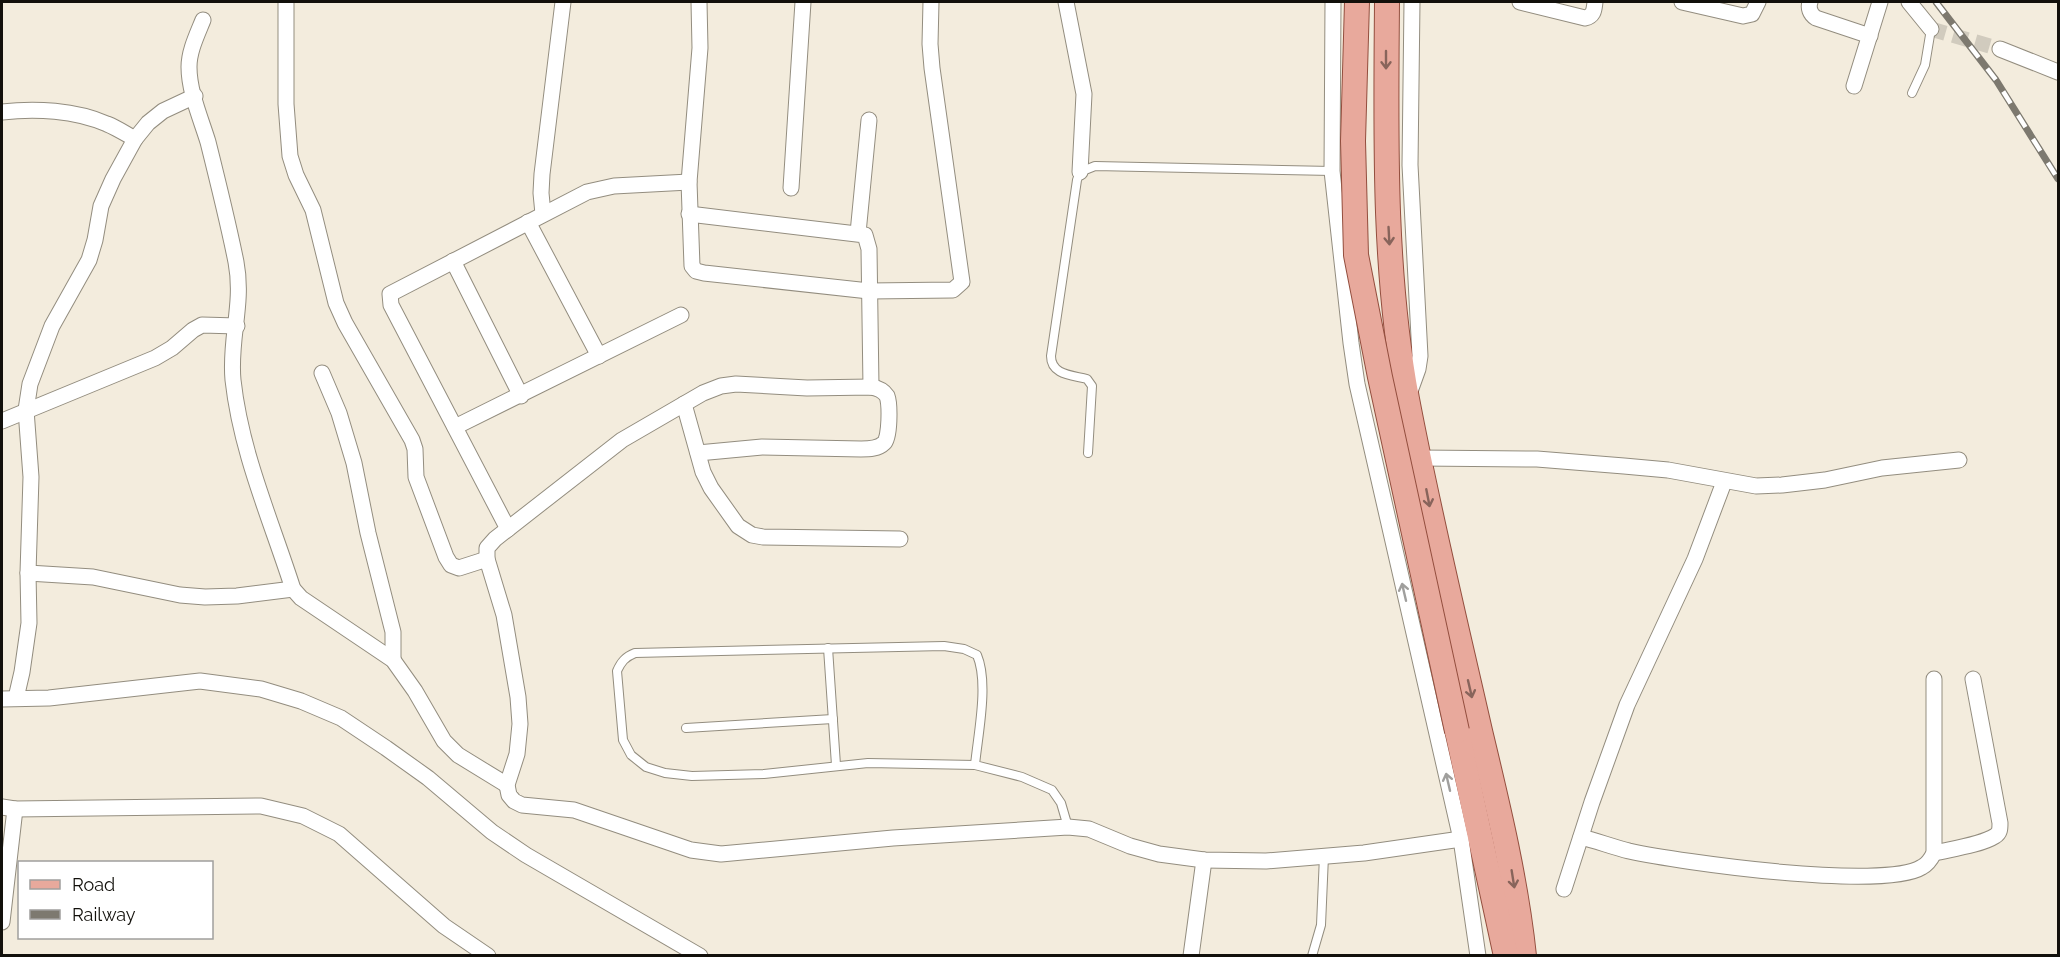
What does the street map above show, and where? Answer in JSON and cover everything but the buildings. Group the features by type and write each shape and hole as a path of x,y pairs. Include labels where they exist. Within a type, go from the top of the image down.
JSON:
{"main road":[{"path":"1357,2 1353,141 1356,255 1380,377 1506,956"},
{"path":"1387,2 1386,178 1392,303 1407,400 1434,532 1511,862 1524,956"}],"street":[{"path":"286,2 286,104 291,156 296,175 313,210 336,303 415,448 416,477 446,557 451,565 459,568 487,559"},
{"path":"543,214 542,174 563,2"},
{"path":"699,2 700,48 689,182 692,267 696,271 869,291 953,290 962,282 932,68 931,2"},
{"path":"791,188 803,2"},
{"path":"1066,2 1084,94 1080,172"},
{"path":"1333,2 1332,171 1351,343 1363,406 1461,839 1478,956"},
{"path":"1363,406 1407,400 1420,356 1410,175 1412,2"},
{"path":"1520,2 1585,18 1590,17 1593,13 1595,2"},
{"path":"1682,2 1743,16 1752,14 1758,2"},
{"path":"1810,2 1811,14 1816,18 1870,36"},
{"path":"1854,86 1880,2"},
{"path":"1909,2 1931,28"},
{"path":"203,20 192,50 189,65 190,79 236,263 240,290 234,342 233,377 238,414 248,456 293,589 301,598 393,660 415,691 444,741 458,755 507,785"},
{"path":"2000,49 2058,72"},
{"path":"195,96 163,111 148,123 135,139 101,206 89,260 65,300 47,337 30,384 26,410 31,477 29,623 22,672 9,699 49,698 200,681 261,689 301,700 341,718 386,748 428,778 492,832 526,855 700,956"},
{"path":"2,112 43,111 87,117 107,124 135,139"},
{"path":"858,233 868,120"},
{"path":"508,528 389,299 390,294 543,214 597,189 689,182"},
{"path":"690,214 865,235 871,387"},
{"path":"528,222 599,356"},
{"path":"453,261 521,396"},
{"path":"455,427 681,315"},
{"path":"2,421 155,358 202,325 237,326"},
{"path":"322,373 339,413 354,464 368,533 393,632 393,660"},
{"path":"698,453 762,447 877,448 885,443 888,436 886,394 879,388 871,387 807,388 736,384 721,386 703,393 622,440 508,528 487,548 487,559 504,615 518,697 520,724 517,754 507,785 509,795 514,801 522,805 574,810 691,850 721,854 893,837 1068,827 1089,829 1130,846 1159,854 1204,860 1266,861 1461,839"},
{"path":"684,404 707,480 738,526 752,535 900,539"},
{"path":"1420,458 1537,459 1668,470 1756,486 1825,480 1882,468 1959,459"},
{"path":"1564,889 1627,705 1695,559 1724,482"},
{"path":"28,573 93,577 180,595 205,597 237,596 293,589"},
{"path":"1581,837 1628,850 1681,860 1821,875 1872,876 1922,868 1934,853 1934,679"},
{"path":"1934,853 1996,836 2000,831 1973,679"},
{"path":"2,922 8,808 261,806 303,816 339,834 444,926 488,956"},
{"path":"1191,956 1204,860"}],"lane":[{"path":"1912,93 1925,64 1931,28"},
{"path":"1088,453 1092,386 1087,378 1061,372 1051,364 1080,172 1095,166 1332,171"},
{"path":"975,765 983,682 982,666 977,656 964,649 944,646 635,653 627,656 617,671 623,740 632,755 646,767 665,773 692,776 764,774 836,765 924,762 975,765 1022,777 1052,790 1061,803 1068,827"},
{"path":"828,648 836,765"},
{"path":"686,728 833,719"},
{"path":"1312,956 1321,925 1324,856"}],"tunnel":[{"path":"1931,29 2000,49"}],"railway":[{"path":"1936,2 1996,80 2058,179"}]}
